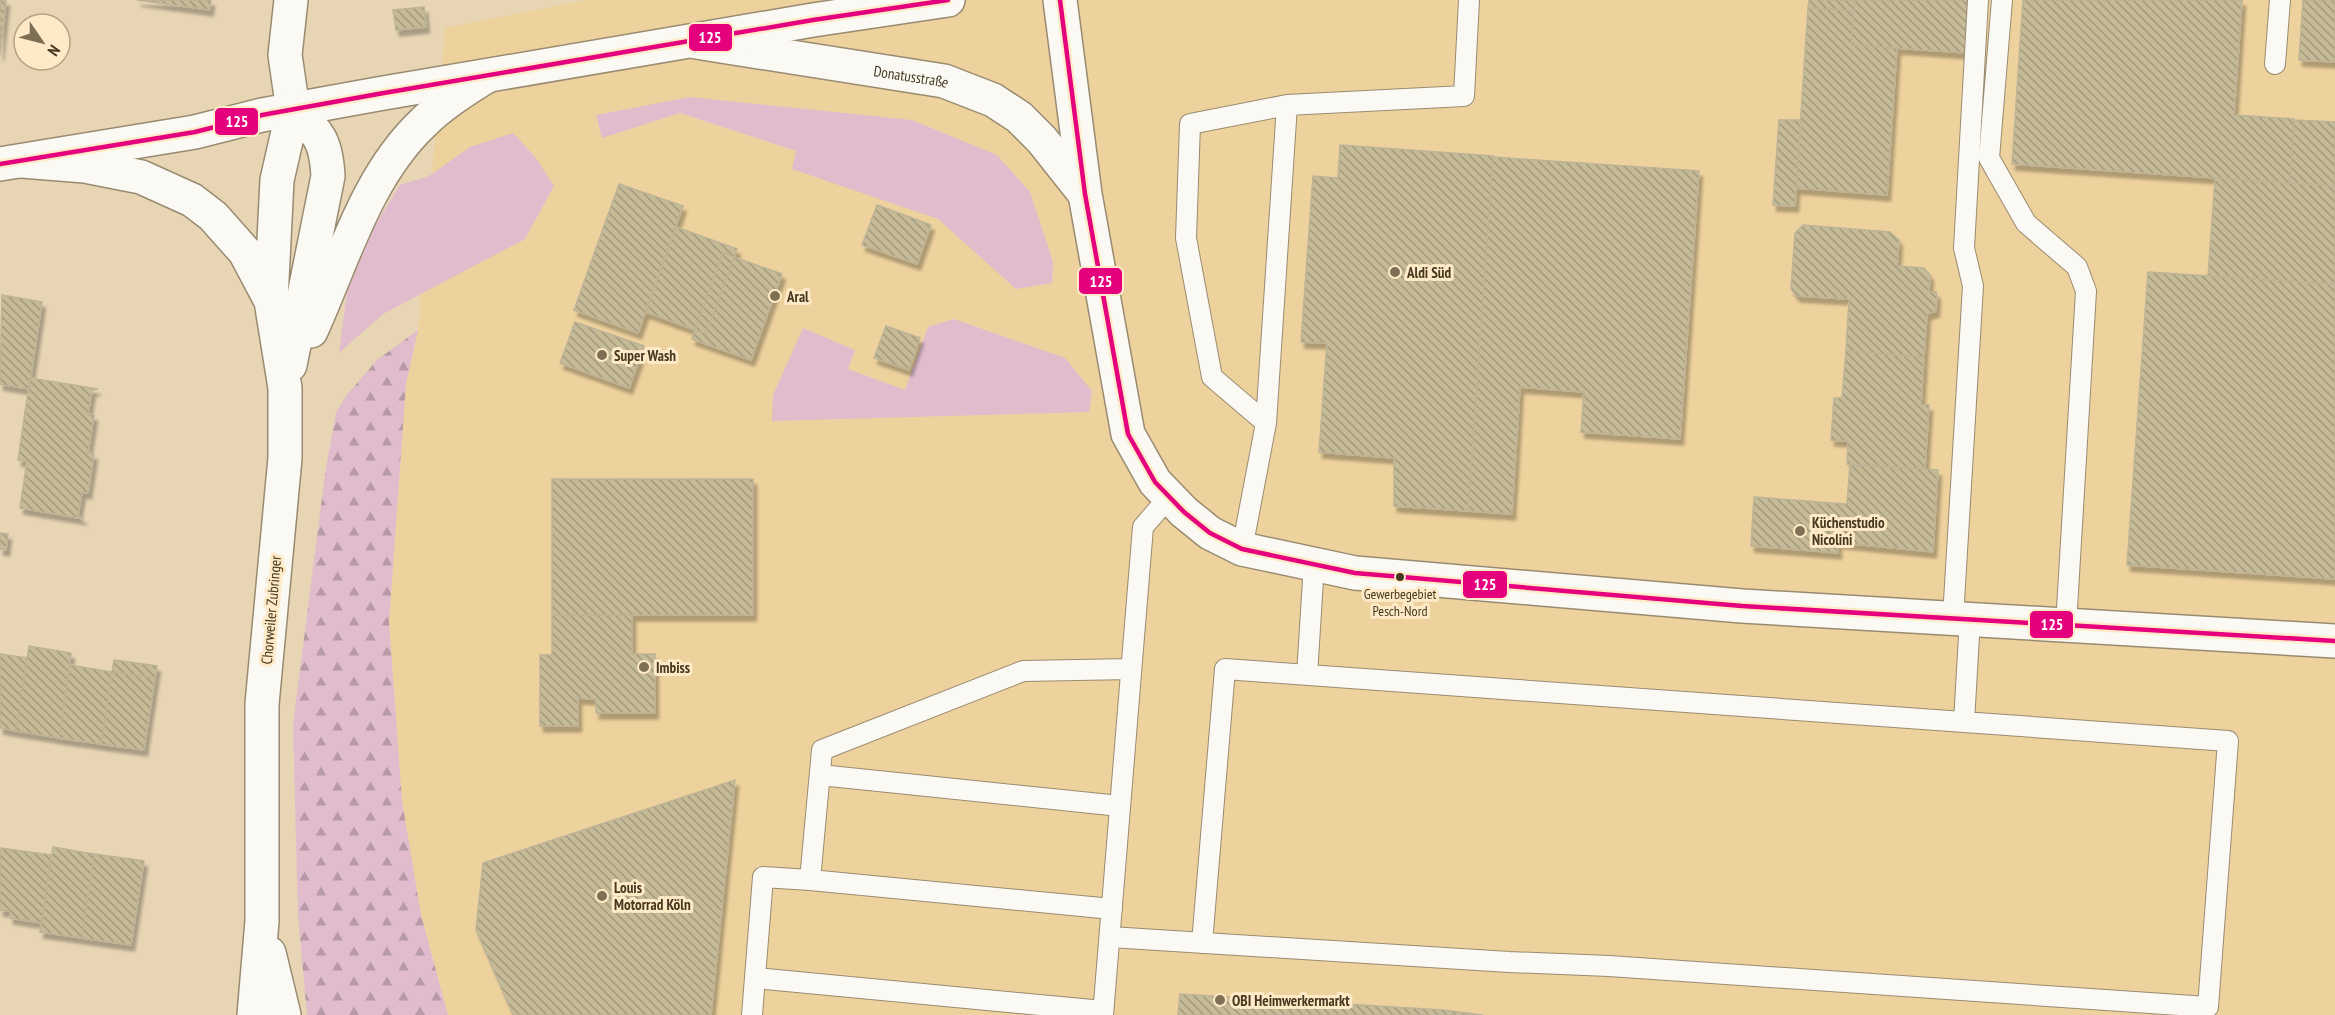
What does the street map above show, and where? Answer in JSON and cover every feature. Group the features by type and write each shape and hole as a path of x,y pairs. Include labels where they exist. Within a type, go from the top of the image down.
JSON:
{"main road":[{"path":"271,301 277,180 293,110 285,55 291,0"},
{"name":"Donatusstraße","path":"11,163 195,132 293,110 695,42 896,4 948,0"},
{"path":"1060,0 1085,194 1128,434 1155,482 1210,533 1242,549 1355,573 1742,606 2335,641"},
{"name":"Donatusstraße","path":"695,42 944,81 993,100 1019,117 1042,140 1085,194"},
{"path":"285,388 362,212 386,168 424,121 487,76"},
{"path":"285,388 328,176 327,150 321,137 293,110"},
{"path":"11,163 85,166 141,177 158,183 192,201 213,216 245,252 271,301"},
{"name":"Chorweiler Zubringer","path":"254,1015 262,921 262,704 285,458 285,388 271,301"},
{"name":"Chorweiler Zubringer","path":"262,921 284,1015"}],"lane":[{"path":"1266,423 1212,377 1186,238 1190,124 1287,105 1464,96 1469,0"},
{"path":"1964,722 1961,619 1973,286 1964,248 1978,0"},
{"path":"2002,0 1989,159 2026,223 2077,267 2086,291 2066,625"},
{"path":"2275,64 2280,0"},
{"path":"1242,549 1266,423 1287,105"},
{"path":"755,978 1103,1013 1143,527 1169,497"},
{"path":"1307,675 1314,564"},
{"path":"810,880 822,750 1023,670 1131,669"},
{"path":"1110,937 1202,943 1497,962 1620,966 2208,1007 2228,741 1225,669 1202,943"},
{"path":"820,775 1120,806"},
{"path":"752,1015 763,877 1112,909"}],"shaded area":[{"path":"586,0 2335,0 2335,1015 448,1015 421,915 402,801 389,622 406,384 418,330 445,28"}],"green space":[{"path":"690,97 912,120 997,155 1030,192 1053,262 1052,283 1016,289 938,219 792,169 796,151 680,113 602,138 596,115"},
{"path":"513,133 536,158 554,186 525,239 383,314 339,353 347,292 374,227 400,185 429,176 470,147"},
{"path":"954,319 1065,358 1092,391 1089,412 772,421 773,395 803,328 855,350 848,369 905,390 928,327"},
{"path":"418,330 406,384 389,622 402,801 421,915 448,1015 307,1015 298,915 293,725 325,474 336,412 346,396 377,360"}],"building":[{"path":"0,0 6,0 0,55"},
{"path":"137,0 211,0 210,10"},
{"path":"1809,0 1855,0 1854,11 1808,8"},
{"path":"1855,0 1970,0 1967,53 1851,45"},
{"path":"2023,0 2242,0 2234,115 2294,119 2290,183 2012,164"},
{"path":"2303,0 2335,0 2335,62 2299,60"},
{"path":"424,7 426,27 396,30 393,10"},
{"path":"1808,8 1854,11 1851,45 1897,48 1887,195 1796,188"},
{"path":"1779,120 1801,120 1795,206 1773,205"},
{"path":"2294,120 2335,122 2335,186 2290,183"},
{"name":"Aldi Süd","path":"1340,145 1493,156 1468,511 1394,506 1394,458 1319,452 1327,343 1301,342 1313,176 1338,178"},
{"path":"1493,157 1699,171 1680,439 1581,432 1584,392 1520,387 1512,514 1468,511"},
{"path":"2215,178 2335,186 2335,284 2208,276"},
{"path":"619,184 683,206 638,333 574,310"},
{"path":"877,205 931,225 917,264 862,245"},
{"path":"1803,225 1890,232 1899,240 1897,266 1924,268 1930,275 1929,292 1936,292 1937,296 1936,311 1927,314 1924,357 1846,351 1849,299 1797,296 1791,289 1795,233"},
{"path":"676,227 737,249 734,257 723,252 695,330 646,312"},
{"path":"723,252 734,257 706,334 695,330"},
{"path":"734,257 782,274 751,360 692,339 695,330 706,334"},
{"path":"2148,272 2335,284 2335,579 2127,565"},
{"path":"2,295 42,302 29,389 0,384"},
{"name":"Super Wash","path":"575,322 644,346 629,388 560,363"},
{"path":"886,326 920,338 909,370 874,358"},
{"path":"1846,351 1924,357 1921,405 1929,405 1925,469 1847,464 1848,441 1831,440 1834,398 1842,398"},
{"path":"30,378 98,389 92,390 88,414 94,415 88,453 94,454 88,493 82,492 78,516 84,519 20,508 27,461 18,460"},
{"path":"1850,465 1938,470 1933,552 1814,540 1817,502 1847,504"},
{"path":"552,479 753,479 753,615 552,615"},
{"path":"1754,497 1817,502 1814,540 1838,542 1838,553 1751,546"},
{"path":"0,533 8,534 6,550 0,549"},
{"path":"552,615 632,615 632,654 655,654 655,713 596,713 596,699 578,698 578,726 540,726 540,655 552,655"},
{"path":"29,646 71,653 59,738 16,731"},
{"path":"0,654 27,658 16,731 0,728"},
{"path":"114,660 157,666 155,678 112,672"},
{"path":"70,665 112,672 101,744 59,738"},
{"path":"112,672 155,678 144,750 101,744"},
{"name":"Louis Motorrad Köln","path":"735,780 711,1015 513,1015 476,930 483,863"},
{"path":"53,847 94,854 82,938 40,932"},
{"path":"0,848 51,855 42,923 10,918 10,911 0,910"},
{"path":"94,854 144,861 131,945 82,938"},
{"name":"OBI Heimwerkermarkt","path":"1180,994 1443,1010 1483,1015 1178,1015"}],"transit line":[{"name":"125","path":"0,164 195,132 262,115 378,94 813,20 948,0"},
{"name":"125","path":"1060,0 1085,194 1128,434 1155,482 1184,512 1210,533 1242,549 1355,573 1742,606 2335,641"}],"place":[{"name":"Aldi Süd","path":"1395,272"},
{"name":"Aral","path":"775,296"},
{"name":"Super Wash","path":"602,355"},
{"name":"Küchenstudio Nicolini","path":"1800,531"},
{"name":"Gewerbegebiet Pesch-Nord","path":"1400,577"},
{"name":"Imbiss","path":"644,667"},
{"name":"Louis Motorrad Köln","path":"602,896"},
{"name":"OBI Heimwerkermarkt","path":"1220,1000"}]}
